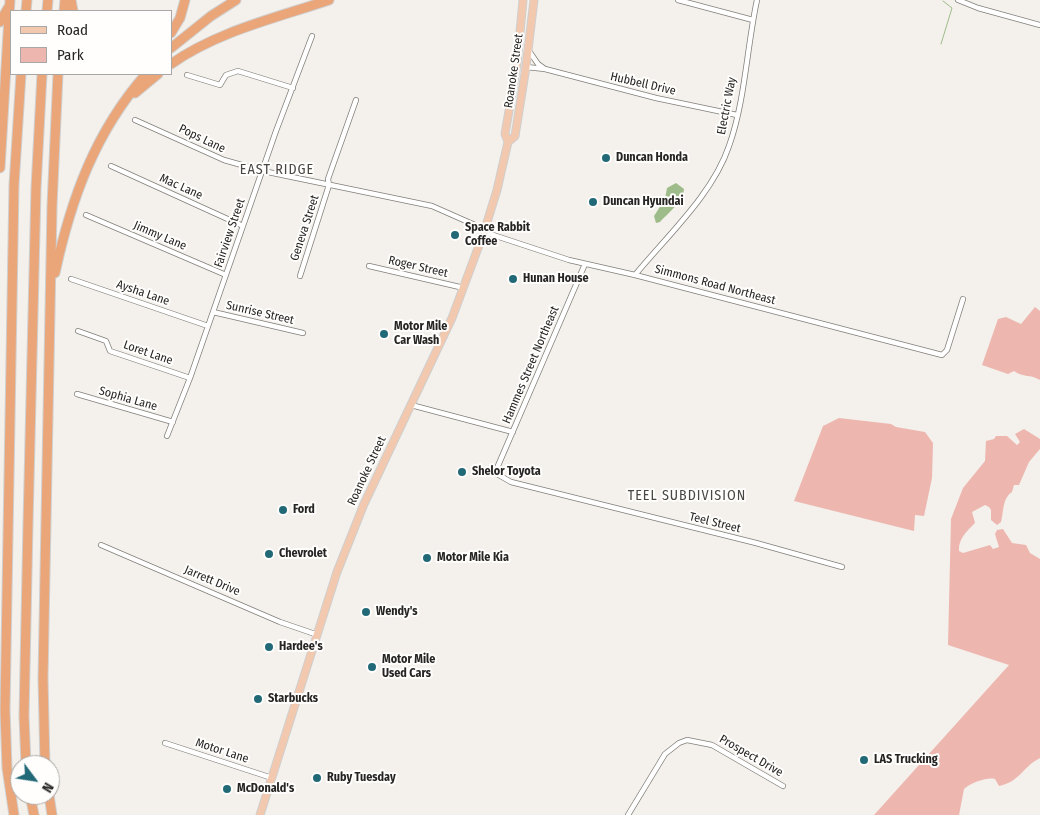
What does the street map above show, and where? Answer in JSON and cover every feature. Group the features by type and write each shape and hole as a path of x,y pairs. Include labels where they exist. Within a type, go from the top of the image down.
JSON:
{"highway":[{"path":"172,30 182,14 185,0"},
{"path":"172,47 236,0"},
{"path":"172,63 197,47 231,32 329,0"},
{"path":"0,22 10,3"},
{"path":"0,168 10,3"},
{"path":"14,815 7,768 5,710 14,185 21,75"},
{"path":"26,755 24,716 27,533 36,188 42,75"},
{"path":"45,755 43,678 51,293 58,75"},
{"path":"51,293 68,214 77,188 98,142 121,105 145,75"},
{"path":"121,105 157,75"}],"main road":[{"name":"Roanoke Street","path":"260,815 315,634 358,520 464,288 484,232 497,190 508,142 506,134 517,64 523,0"},
{"name":"Roanoke Street","path":"508,142 515,136 534,0"},
{"path":"522,13 525,25 522,59 526,67"},
{"path":"517,64 522,73 518,103 519,110"}],"street":[{"path":"678,0 752,20"},
{"name":"Electric Way","path":"635,275 712,181 729,148 737,115 757,0"},
{"path":"958,0 978,8 1040,25"},
{"name":"Fairview Street","path":"167,436 190,378 312,36"},
{"path":"528,51 538,64 545,69"},
{"name":"Hubbell Drive","path":"526,67 545,69 656,98 737,115"},
{"path":"188,75 220,85 226,75 238,71 293,88"},
{"name":"Geneva Street","path":"300,276 329,185 328,179 356,100"},
{"name":"Pops Lane","path":"135,120 224,160 263,171 329,185"},
{"name":"Mac Lane","path":"111,166 243,226"},
{"name":"Simmons Road Northeast","path":"329,185 432,206 475,225 484,232 585,264 635,275 942,355 947,350 963,299"},
{"name":"Jimmy Lane","path":"86,215 226,275"},
{"name":"Hammes Street Northeast","path":"497,474 497,468 585,264"},
{"name":"Roger Street","path":"369,266 464,288"},
{"name":"Aysha Lane","path":"71,279 208,326"},
{"name":"Sunrise Street","path":"213,312 303,333"},
{"name":"Loret Lane","path":"78,331 106,341 110,350 190,378"},
{"name":"Sophia Lane","path":"77,394 173,422"},
{"path":"411,405 513,432"},
{"name":"Teel Street","path":"497,474 511,482 756,543 842,567"},
{"name":"Jarrett Drive","path":"101,544 280,622 315,634"},
{"name":"Prospect Drive","path":"628,815 665,754 679,743 687,740 712,745 783,786"},
{"name":"Motor Lane","path":"166,743 272,778"}],"green space":[{"path":"1035,307 1040,311 1040,380 1014,371 1008,374 982,365 998,319 1006,317 1021,324"},
{"path":"839,418 891,424 896,427 925,432 933,443 932,478 924,516 915,515 914,531 794,501 823,426"},
{"path":"1024,429 1040,439 1040,449 1029,462 1019,485 1014,485 1012,492 1006,498 1001,522 997,525 991,520 991,510 985,505 972,512 975,523 962,539 959,551 963,553 990,545 993,549 999,547 995,534 997,530 1003,529 1012,543 1026,545 1030,553 1040,559 1040,758 1017,778 1006,784 999,786 995,779 987,779 964,789 959,815 874,815 1009,665 948,645 951,519 963,488 985,461 986,441 994,439 996,436 1007,436 1017,445 1020,442 1015,434"}],"shaded area":[{"path":"676,183 684,189 681,198 660,222 656,223 654,216 665,199 667,188"}],"waterway":[{"path":"941,44 952,8 943,1"}],"place":[{"name":"Duncan Honda","path":"606,158"},
{"name":"Duncan Hyundai","path":"593,202"},
{"name":"Space Rabbit Coffee","path":"455,235"},
{"name":"Hunan House","path":"513,279"},
{"name":"Motor Mile Car Wash","path":"384,334"},
{"name":"Shelor Toyota","path":"462,472"},
{"name":"Ford","path":"283,510"},
{"name":"Chevrolet","path":"269,554"},
{"name":"Motor Mile Kia","path":"427,558"},
{"name":"Wendy's","path":"366,612"},
{"name":"Hardee's","path":"269,647"},
{"name":"Motor Mile Used Cars","path":"372,667"},
{"name":"Starbucks","path":"258,699"},
{"name":"LAS Trucking","path":"864,760"},
{"name":"Ruby Tuesday","path":"317,778"},
{"name":"McDonald's","path":"227,789"}],"district":[{"name":"EAST RIDGE","path":"277,170"},
{"name":"TEEL SUBDIVISION","path":"687,496"}]}
